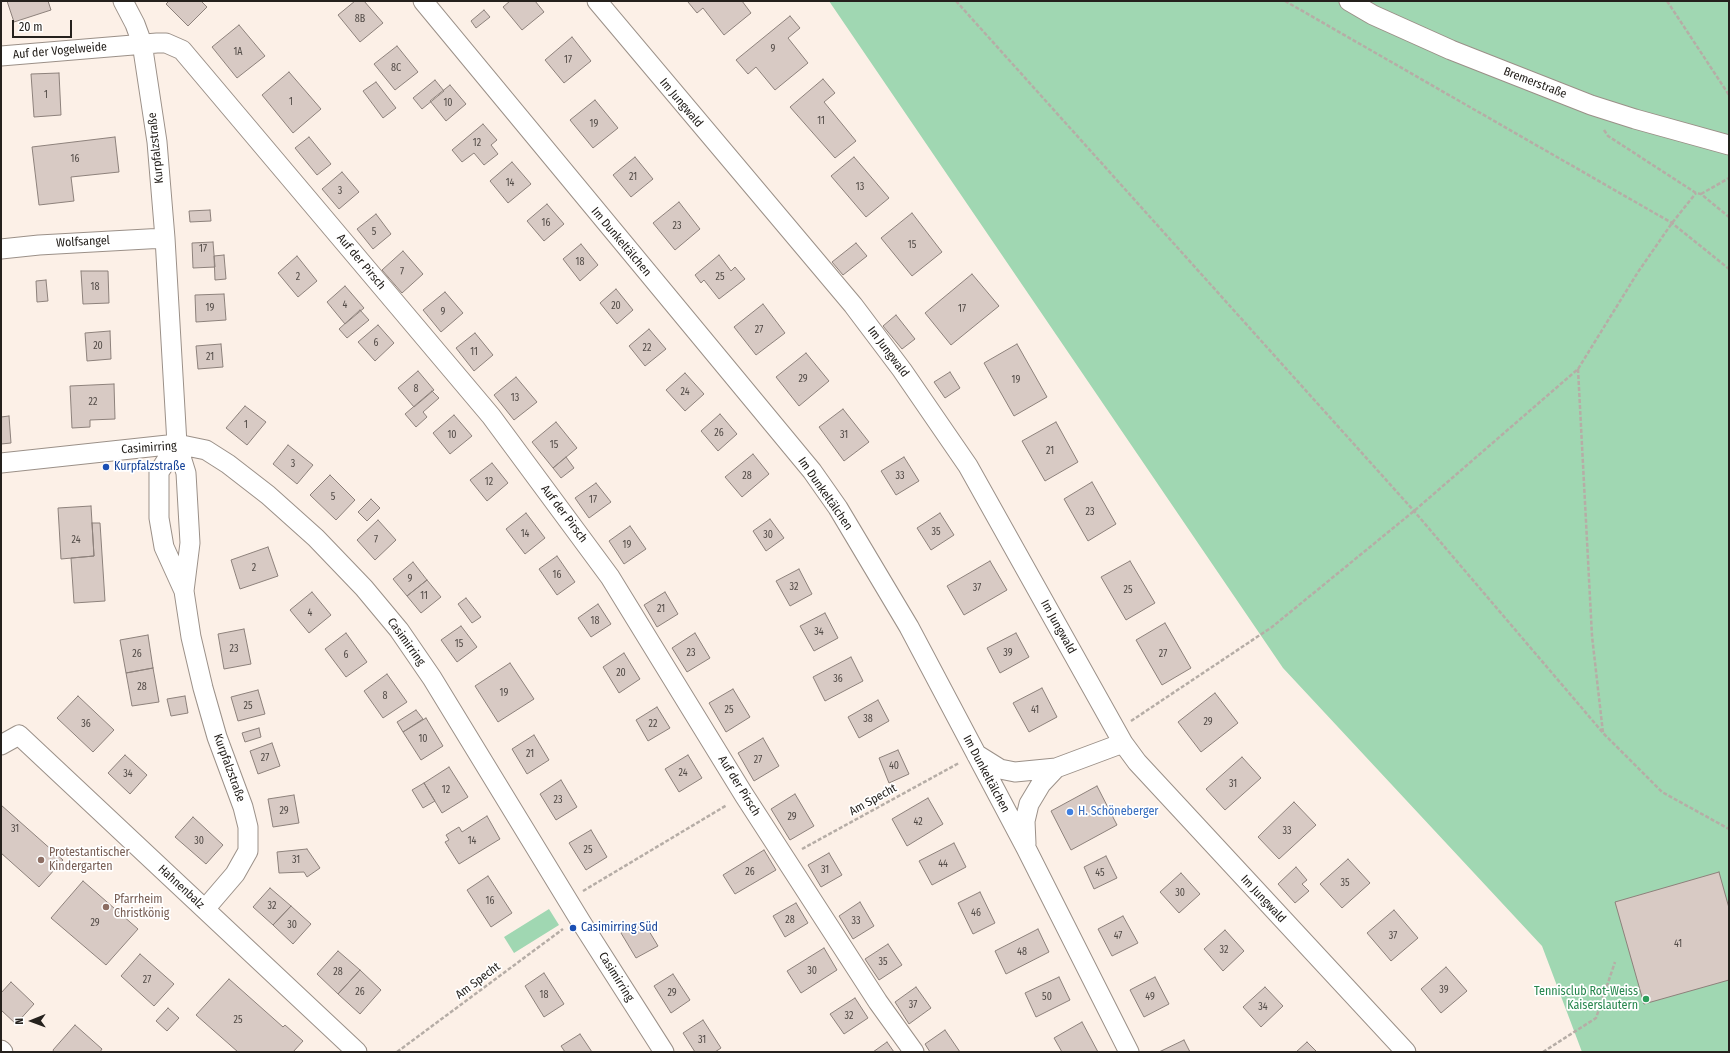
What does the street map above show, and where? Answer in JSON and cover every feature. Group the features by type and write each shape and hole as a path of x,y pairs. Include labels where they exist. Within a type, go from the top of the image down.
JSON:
{"street":[{"name":"Kurpfalzstraße","path":"123,1 135,24 142,43 157,142 165,238 176,444 186,473 190,543 184,591"},
{"name":"Im Dunkeltälchen","path":"423,1 812,471 838,508 909,627 968,758 1026,848 1129,1052"},
{"name":"Im Jungwald","path":"597,1 853,305 902,370 968,466 1123,743 1142,768 1406,1052"},
{"name":"Bremerstraße","path":"1348,1 1374,15 1451,50 1591,105 1729,145"},
{"name":"Auf der Vogelweide","path":"1,56 142,43"},
{"name":"Auf der Pirsch","path":"142,43 166,43 182,50 491,416 610,577 744,795 878,1002 914,1052"},
{"name":"Wolfsangel","path":"1,249 39,245 165,238"},
{"name":"Kurpfalzstraße","path":"176,444 159,472 159,518 164,547 184,591 203,688 217,737 243,808 248,827 248,852 235,874 205,909"},
{"name":"Casimirring","path":"1,463 176,444 206,450 228,464 268,495 316,538 364,588 399,630 448,703 581,922 664,1052"},
{"name":"Hahnenbalz","path":"1,745 19,736 357,1052"},
{"path":"968,758 1000,769 1015,772 1056,768 1123,743"},
{"path":"1026,848 1024,821 1029,804 1040,784 1056,768"}],"path":[{"path":"956,1 1414,511 1604,734 1662,792 1729,829"},
{"path":"1285,1 1672,223 1729,269"},
{"path":"1666,1 1729,95"},
{"path":"1608,136 1696,193 1701,194 1729,217"},
{"path":"1701,194 1729,178"},
{"path":"1136,718 1272,627 1414,511 1578,369 1638,272 1672,223 1696,193"},
{"path":"1578,369 1592,636 1604,734"},
{"name":"Am Specht","path":"799,850 968,758"},
{"path":"581,892 727,805"},
{"name":"Am Specht","path":"397,1052 564,929"},
{"path":"1543,1052 1596,1018 1615,962"}],"green space":[{"path":"829,1 1729,1 1729,1052 1582,1052 1542,946 1283,668"},
{"path":"549,909 559,925 514,953 504,937"}],"building":[{"path":"7,1 48,1 51,10 14,22"},
{"path":"169,1 201,1 207,7 188,26 166,4"},
{"path":"355,1 364,1 383,23 360,42 338,15"},
{"path":"510,1 535,1 544,12 522,30 503,7"},
{"path":"742,1 751,13 724,35 703,8 697,13 688,2"},
{"path":"484,10 490,17 476,28 471,21"},
{"path":"790,16 800,28 788,38 808,63 775,90 756,67 748,74 736,60"},
{"path":"239,25 265,56 237,78 212,47"},
{"path":"572,37 591,61 564,83 545,60"},
{"path":"397,46 418,72 395,90 374,64"},
{"path":"289,72 321,109 293,133 262,95"},
{"path":"59,73 61,115 34,117 31,74"},
{"path":"823,79 835,93 824,102 856,141 835,158 790,107"},
{"path":"435,80 444,91 422,109 413,98"},
{"path":"376,82 396,108 383,118 363,91"},
{"path":"450,85 466,104 446,121 430,101"},
{"path":"595,100 618,128 593,148 570,120"},
{"path":"483,124 497,140 491,145 498,154 484,165 474,153 462,162 452,150"},
{"path":"115,137 119,172 71,177 74,201 39,205 32,147"},
{"path":"309,137 331,164 317,175 295,148"},
{"path":"635,157 653,179 631,197 613,175"},
{"path":"854,157 889,198 866,217 831,176"},
{"path":"512,162 531,184 508,203 490,181"},
{"path":"342,172 359,192 339,209 322,189"},
{"path":"679,202 700,229 675,250 653,223"},
{"path":"547,204 564,224 544,241 527,221"},
{"path":"210,210 211,221 190,222 189,211"},
{"path":"912,213 942,252 912,276 881,238"},
{"path":"376,214 391,234 373,249 357,229"},
{"path":"213,242 215,267 193,268 192,243"},
{"path":"856,243 867,256 843,275 832,262"},
{"path":"581,244 598,265 580,281 563,259"},
{"path":"403,251 423,274 402,293 382,270"},
{"path":"224,255 226,279 215,280 214,256"},
{"path":"719,255 731,271 735,267 745,279 719,299 704,280 701,283 695,275"},
{"path":"297,256 317,281 298,297 278,273"},
{"path":"81,271 108,271 109,303 83,304"},
{"path":"972,274 999,306 951,345 925,313"},
{"path":"46,280 48,301 37,302 36,281"},
{"path":"345,286 364,308 345,324 327,302"},
{"path":"616,289 633,310 617,324 600,303"},
{"path":"445,292 463,313 441,332 423,310"},
{"path":"224,294 226,320 196,322 195,295"},
{"path":"763,304 785,333 756,355 734,327"},
{"path":"360,310 369,320 347,338 339,329"},
{"path":"896,315 915,339 902,349 883,326"},
{"path":"378,325 394,343 375,361 358,342"},
{"path":"649,329 666,349 645,366 629,346"},
{"path":"110,331 111,359 87,361 85,333"},
{"path":"475,333 493,355 474,371 456,348"},
{"path":"221,344 223,367 198,369 196,346"},
{"path":"1017,344 1047,397 1014,416 984,363"},
{"path":"806,353 829,381 799,406 776,377"},
{"path":"418,371 434,390 414,407 398,388"},
{"path":"950,372 960,388 945,398 934,382"},
{"path":"685,373 704,394 685,411 666,390"},
{"path":"516,377 537,402 514,420 494,395"},
{"path":"114,384 115,419 90,420 90,427 72,428 70,386"},
{"path":"432,391 439,398 423,412 427,417 416,427 405,414"},
{"path":"245,406 266,422 247,445 226,428"},
{"path":"843,409 869,442 844,461 819,427"},
{"path":"720,414 737,434 718,451 701,431"},
{"path":"454,415 472,436 450,454 433,433"},
{"path":"9,416 11,443 1,444 1,417"},
{"path":"556,422 577,448 553,468 532,442"},
{"path":"1056,422 1078,462 1045,481 1022,441"},
{"path":"288,445 313,465 297,484 273,464"},
{"path":"753,454 769,474 742,497 725,477"},
{"path":"566,457 574,468 561,478 553,468"},
{"path":"904,457 919,481 896,495 881,471"},
{"path":"492,463 508,483 487,501 470,480"},
{"path":"330,475 355,500 336,520 310,495"},
{"path":"1092,482 1116,524 1088,541 1064,499"},
{"path":"596,483 611,502 589,518 575,498"},
{"path":"371,499 380,508 367,521 358,512"},
{"path":"91,506 94,556 61,559 58,508"},
{"path":"526,513 545,538 525,554 506,529"},
{"path":"940,513 954,535 931,550 917,528"},
{"path":"770,519 784,538 766,551 753,531"},
{"path":"378,520 396,540 375,560 357,540"},
{"path":"92,523 100,523 105,601 74,603 71,558 94,556"},
{"path":"630,526 646,549 624,564 609,541"},
{"path":"268,547 278,576 240,589 231,560"},
{"path":"557,556 575,582 557,595 539,569"},
{"path":"990,561 1007,590 964,615 947,586"},
{"path":"1130,561 1155,603 1126,620 1101,577"},
{"path":"413,562 427,580 407,596 393,579"},
{"path":"799,569 812,594 790,606 776,581"},
{"path":"427,580 441,597 421,613 407,596"},
{"path":"312,592 331,615 309,633 290,610"},
{"path":"665,592 678,614 657,627 644,605"},
{"path":"466,598 481,617 472,623 458,604"},
{"path":"598,604 611,624 591,637 578,618"},
{"path":"825,613 838,638 814,651 800,626"},
{"path":"1165,623 1191,668 1162,685 1136,640"},
{"path":"461,626 477,647 457,662 441,640"},
{"path":"244,629 251,664 224,669 218,634"},
{"path":"346,633 367,662 346,677 325,649"},
{"path":"695,633 710,658 687,672 672,648"},
{"path":"1016,633 1029,657 1000,673 987,648"},
{"path":"148,635 153,668 126,673 120,640"},
{"path":"624,653 640,679 619,693 603,667"},
{"path":"851,657 863,681 825,701 813,677"},
{"path":"510,663 534,699 498,722 475,686"},
{"path":"153,668 159,702 132,706 126,673"},
{"path":"387,674 407,702 383,718 364,691"},
{"path":"1042,688 1057,717 1029,732 1013,703"},
{"path":"733,689 750,717 726,732 709,703"},
{"path":"258,690 265,714 238,721 231,697"},
{"path":"1215,693 1238,723 1201,752 1178,722"},
{"path":"78,696 114,730 93,752 57,718"},
{"path":"185,696 188,713 171,716 167,699"},
{"path":"878,700 889,721 859,738 848,717"},
{"path":"657,707 670,728 648,741 636,720"},
{"path":"416,710 423,719 403,732 397,722"},
{"path":"426,718 443,746 421,760 403,732"},
{"path":"259,728 261,737 245,742 242,733"},
{"path":"534,735 549,760 527,774 512,749"},
{"path":"763,738 779,766 754,781 738,753"},
{"path":"272,743 280,766 258,774 250,751"},
{"path":"898,750 909,774 889,783 879,758"},
{"path":"125,755 147,775 130,794 108,773"},
{"path":"688,755 702,778 679,792 665,769"},
{"path":"1242,757 1261,778 1225,810 1206,789"},
{"path":"449,767 468,797 442,813 424,783"},
{"path":"561,780 577,807 556,820 540,794"},
{"path":"424,783 435,801 423,808 412,790"},
{"path":"1097,786 1117,825 1071,850 1051,811"},
{"path":"795,794 814,826 790,840 771,809"},
{"path":"294,795 299,823 273,827 268,799"},
{"path":"928,798 943,824 907,846 892,819"},
{"path":"1294,802 1316,825 1279,859 1258,837"},
{"path":"1,805 63,860 39,887 1,853"},
{"path":"487,816 500,839 459,864 445,842 449,840 446,835 459,827 462,832"},
{"path":"193,817 223,845 206,864 175,837"},
{"path":"591,830 607,857 586,870 569,843"},
{"path":"954,843 966,867 932,885 919,861"},
{"path":"307,849 320,868 307,877 304,872 279,873 277,852"},
{"path":"764,850 776,870 735,894 723,875"},
{"path":"829,853 842,875 821,887 808,865"},
{"path":"1106,856 1117,878 1094,889 1084,867"},
{"path":"1348,859 1370,883 1342,908 1320,884"},
{"path":"1296,867 1307,880 1302,884 1309,891 1295,903 1278,884"},
{"path":"1719,872 1729,908 1729,980 1644,1004 1615,902"},
{"path":"1181,873 1200,894 1179,913 1160,892"},
{"path":"488,876 512,913 491,927 467,890"},
{"path":"83,881 138,929 106,965 51,918"},
{"path":"270,888 291,906 273,925 253,907"},
{"path":"980,892 995,923 973,934 958,903"},
{"path":"860,902 874,926 853,939 839,916"},
{"path":"796,903 808,923 785,937 773,916"},
{"path":"291,906 311,924 293,944 273,925"},
{"path":"1394,910 1418,938 1391,961 1367,933"},
{"path":"1123,916 1138,943 1112,956 1098,929"},
{"path":"643,921 658,946 636,958 621,933"},
{"path":"1038,929 1049,952 1006,974 995,951"},
{"path":"1225,930 1244,951 1223,971 1204,949"},
{"path":"888,944 902,965 879,980 865,959"},
{"path":"824,948 837,970 801,993 787,971"},
{"path":"338,951 360,970 338,994 317,974"},
{"path":"140,954 174,984 154,1006 121,976"},
{"path":"1446,967 1467,991 1441,1013 1421,989"},
{"path":"360,970 381,990 360,1014 338,994"},
{"path":"544,973 564,1004 544,1017 525,986"},
{"path":"673,974 690,1000 671,1013 654,986"},
{"path":"1059,977 1070,1000 1036,1017 1025,993"},
{"path":"1155,977 1169,1004 1144,1017 1130,990"},
{"path":"229,979 283,1027 285,1025 303,1041 293,1052 238,1052 196,1015"},
{"path":"11,982 34,1004 16,1024 1,1010 1,993"},
{"path":"916,987 931,1008 909,1024 895,1002"},
{"path":"1265,987 1283,1006 1261,1027 1243,1007"},
{"path":"855,998 868,1018 844,1034 830,1014"},
{"path":"168,1008 179,1018 167,1031 156,1021"},
{"path":"703,1020 721,1048 715,1052 695,1052 683,1033"},
{"path":"1082,1022 1098,1052 1062,1052 1054,1038"},
{"path":"75,1025 102,1049 100,1052 54,1052 53,1050"},
{"path":"945,1030 960,1052 930,1052 925,1044"},
{"path":"580,1034 592,1052 565,1052 561,1046"},
{"path":"1184,1040 1190,1052 1159,1052"},
{"path":"887,1042 894,1052 873,1052"},
{"path":"1307,1042 1317,1052 1296,1052"}],"place":[{"name":"Kurpfalzstraße","path":"106,467"},
{"name":"H. Schöneberger","path":"1070,812"},
{"name":"Protestantischer Kindergarten","path":"41,860"},
{"name":"Pfarrheim Christkönig","path":"106,907"},
{"name":"Casimirring Süd","path":"573,928"},
{"name":"Tennisclub Rot-Weiss Kaiserslautern","path":"1646,999"}]}
